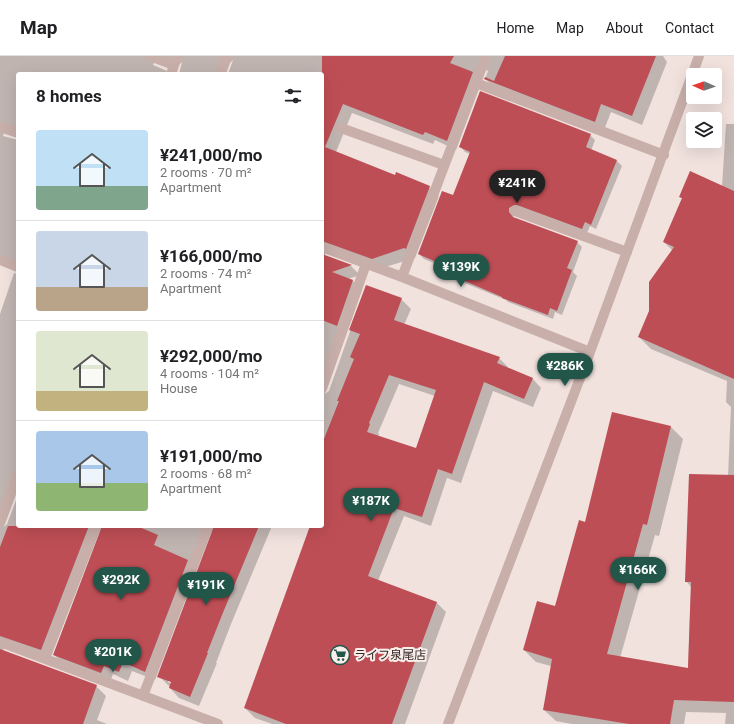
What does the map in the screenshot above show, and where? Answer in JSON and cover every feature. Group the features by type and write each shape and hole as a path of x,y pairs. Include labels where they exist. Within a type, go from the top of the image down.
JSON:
{"street":[{"path":"150,56 174,65"},
{"path":"221,72 226,56"},
{"path":"402,277 485,56"},
{"path":"448,724 590,352 664,155 699,56"},
{"path":"476,82 664,155"},
{"path":"0,127 16,132"},
{"path":"341,128 444,165"},
{"path":"515,211 627,252"},
{"path":"324,248 402,277 590,352"},
{"path":"0,260 16,266"},
{"path":"324,382 366,264"},
{"path":"0,521 16,479"},
{"path":"45,658 95,528"},
{"path":"143,696 207,528"},
{"path":"0,642 218,724"}],"building":[{"path":"322,56 454,56 450,63 473,72 447,141 425,132 423,135 343,104 325,147 395,175 396,172 430,186 406,249 404,248 372,259 324,242 324,72 322,72"},
{"path":"505,56 656,56 632,116 601,104 595,122 484,79 485,77 494,81"},
{"path":"480,91 591,134 586,147 617,160 591,225 585,222 582,229 517,205 509,208 509,212 513,217 578,241 567,268 572,270 557,311 550,308 548,315 502,298 439,270 441,264 418,254 442,191 453,195 470,152 459,147"},
{"path":"690,171 734,191 734,379 638,337 649,311 649,282 674,247 663,242 682,198 679,197"},
{"path":"324,255 352,265 332,272 353,280 337,326 324,321"},
{"path":"366,285 402,298 394,320 500,357 497,363 533,378 524,399 484,382 452,474 438,469 422,517 394,508 368,576 437,602 392,724 286,724 244,708 309,528 324,528 324,439 354,359 350,357 360,334 349,330","holes":["389,375 436,390 416,448 367,432 369,423"]},
{"path":"612,412 671,426 647,525 643,524 607,654 688,668 691,582 685,582 689,474 734,475 734,702 674,700 670,724 629,724 543,710 552,659 523,650 537,601 555,606 579,520 585,522"},
{"path":"8,526 16,526 16,528 88,528 41,650 0,636 0,547"},
{"path":"101,528 142,528 158,535 154,545 188,560 145,672 123,662 119,672 104,666 101,673 53,655"},
{"path":"213,528 258,528 190,697 169,688 171,682 157,677"},
{"path":"0,649 97,685 83,724 0,724"}],"place":[{"name":"ライフ泉尾店","path":"340,655"}]}
